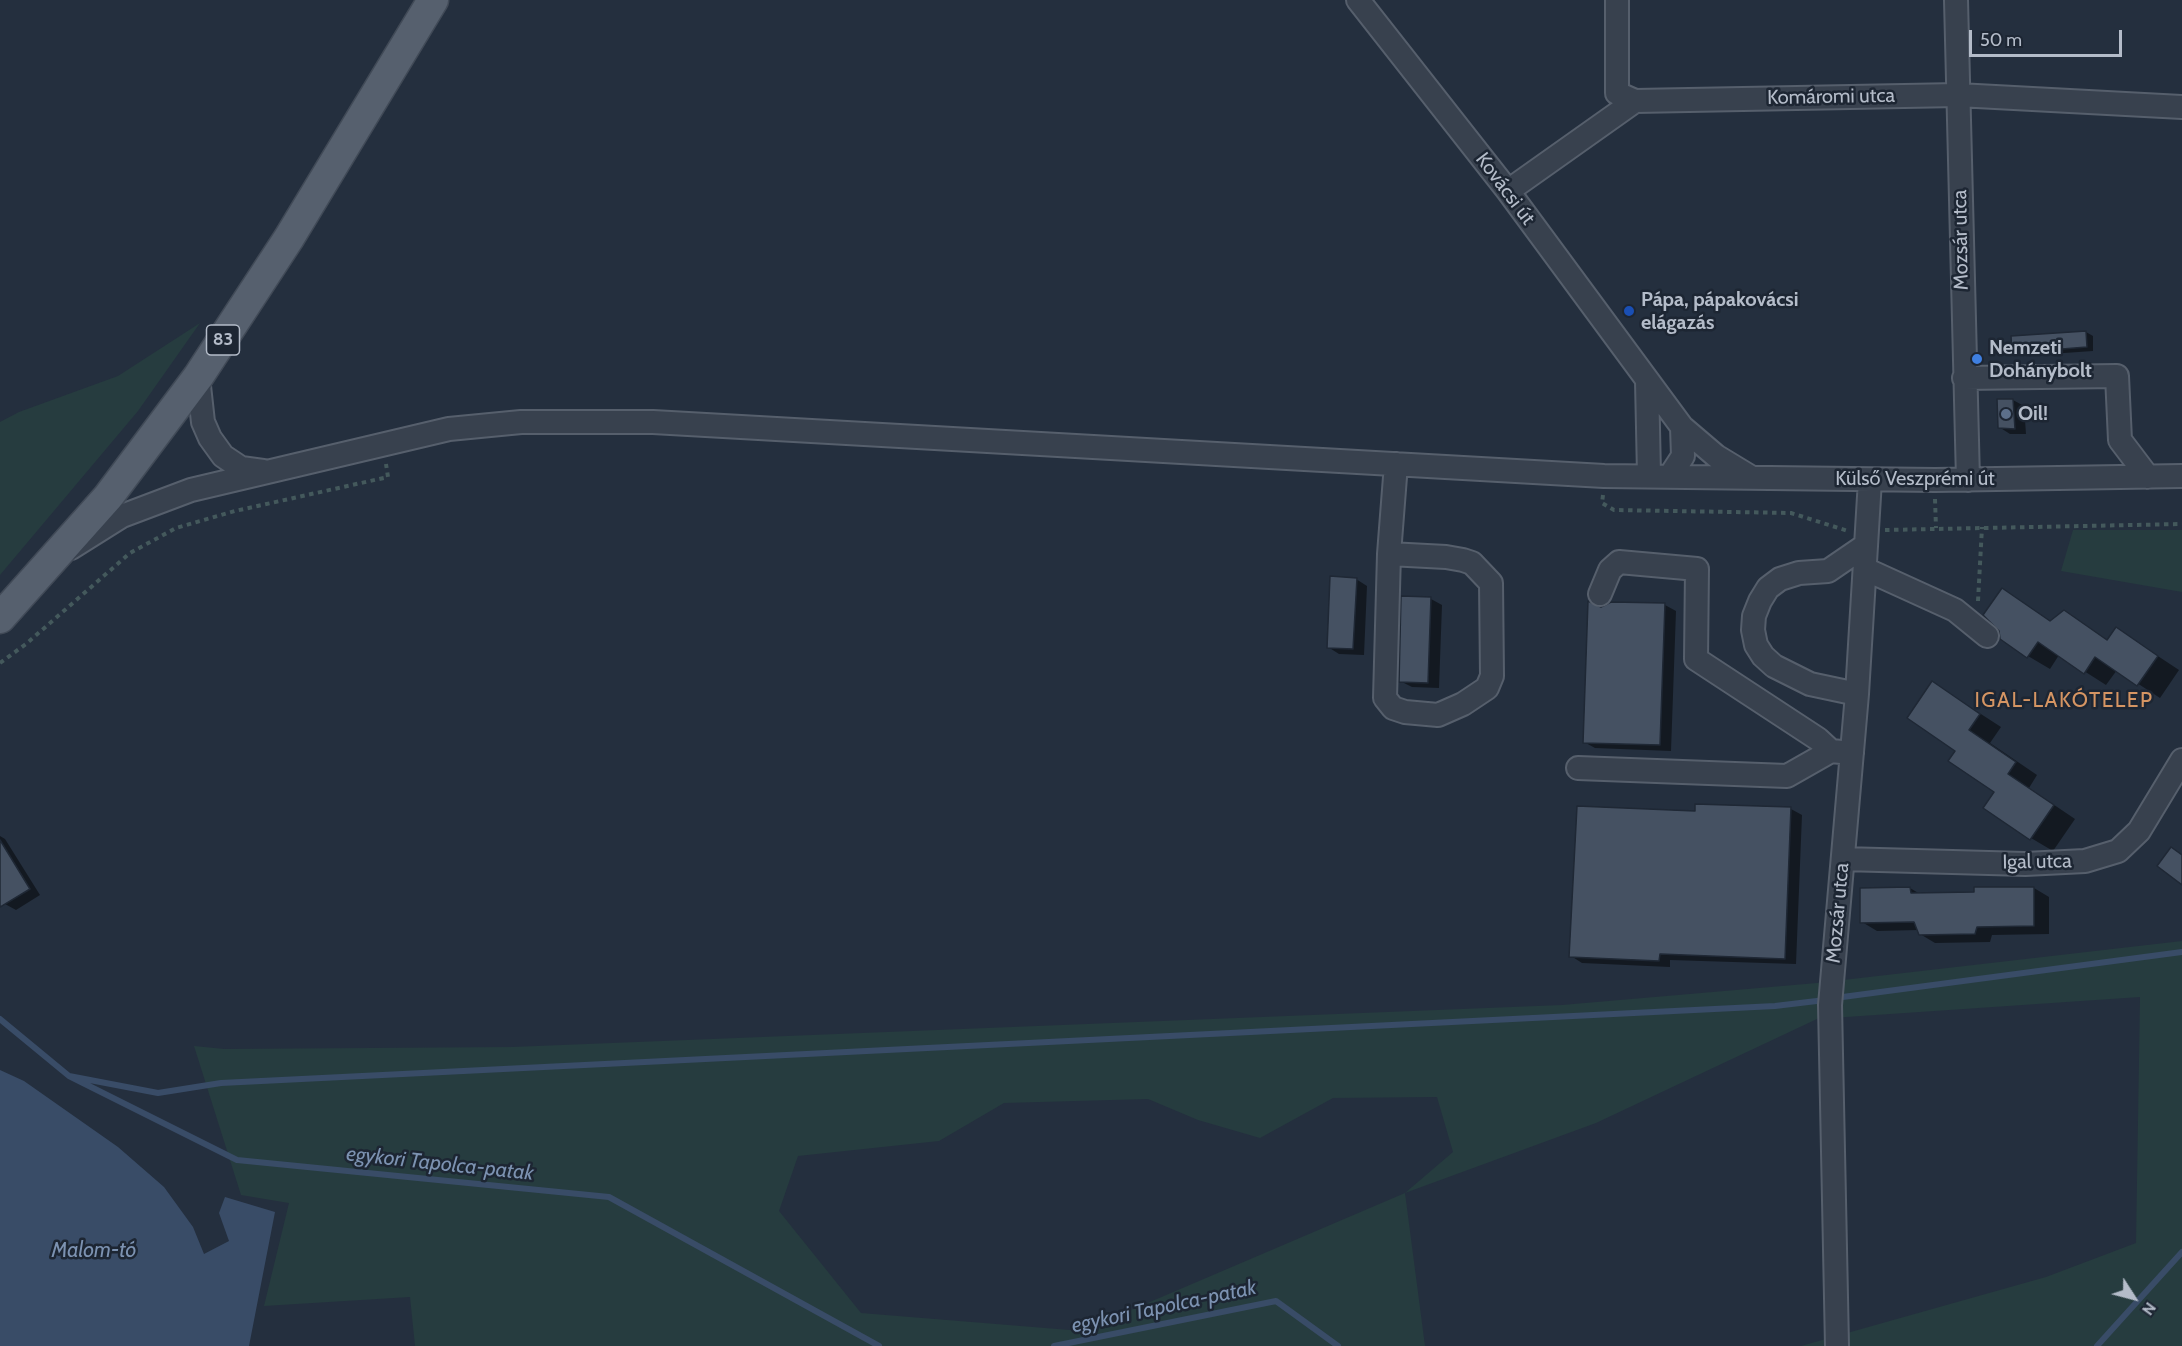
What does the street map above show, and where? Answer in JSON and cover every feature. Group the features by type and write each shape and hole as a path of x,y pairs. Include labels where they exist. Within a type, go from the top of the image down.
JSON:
{"main road":[{"name":"83","path":"4,610 57,556 114,489 198,378 289,238 433,0"}],"street":[{"name":"Kovácsi út","path":"1358,0 1508,191 1682,427 1716,456 1751,477"},
{"path":"1617,0 1617,93 1635,101"},
{"name":"Mozsár utca","path":"1956,0 1968,480"},
{"name":"Komáromi utca","path":"1635,101 1958,95 2182,107"},
{"path":"1508,191 1635,101"},
{"path":"1964,378 2117,376 2121,440 2148,477"},
{"path":"198,378 203,422 210,438 223,456 242,468 270,472"},
{"path":"1647,381 1659,476"},
{"name":"Külső Veszprémi út","path":"57,556 122,516 156,501 191,490 449,429 521,422 653,422 1604,476 1870,480 2182,476"},
{"path":"1659,476 1683,456 1682,427"},
{"path":"1389,554 1463,560 1472,563 1491,583 1492,676 1486,688 1463,704 1438,715 1405,712 1393,708 1385,698 1389,554 1396,464"},
{"name":"Mozsár utca","path":"1837,1346 1831,995 1843,859 1841,752 1857,694 1870,480"},
{"path":"1857,694 1826,689 1790,675 1762,656 1756,645 1754,616 1768,588 1780,579 1799,573 1828,571 1866,545"},
{"path":"1600,594 1610,570 1619,562 1697,568 1696,659 1841,752"},
{"path":"1865,568 1954,610 1982,631"},
{"path":"1828,571 1864,595"},
{"path":"1578,768 1787,776 1841,752"},
{"name":"Igal utca","path":"1843,859 2025,864 2085,861 2096,858 2118,851 2139,831 2182,760"}],"path":[{"path":"0,663 26,644 130,553 176,528 235,511 388,477 384,445"},
{"path":"1935,480 1936,528"},
{"path":"1982,527 1982,631"}],"green space":[{"path":"200,323 138,411 0,575 0,422 19,412 118,376"},
{"path":"2073,530 2182,530 2182,592 2061,571"},
{"path":"2182,941 2182,1346 1801,1346 2046,1277 2136,1243 2140,997 1817,1019 1596,1123 1405,1193 1425,1346 415,1346 410,1297 264,1306 289,1203 241,1195 194,1046 224,1049 512,1047 1562,1005 1817,983","holes":["1437,1097 1453,1152 1405,1193 1082,1331 861,1313 779,1211 798,1156 939,1141 1004,1103 1148,1099 1198,1120 1260,1138 1333,1098"]}],"water":[{"name":"Malom-tó","path":"0,1070 24,1081 118,1147 164,1187 193,1227 204,1254 229,1241 219,1213 225,1197 275,1212 249,1346 0,1346"}],"building":[{"path":"2086,331 2087,347 2012,353 2011,336"},
{"name":"Oil!","path":"1997,399 2013,399 2015,429 1998,428"},
{"path":"1330,576 1357,578 1353,649 1327,648"},
{"path":"2002,588 2050,621 2064,610 2107,640 2116,627 2158,656 2137,686 2095,657 2084,674 2038,642 2027,658 2000,639 1999,631 1983,615"},
{"path":"1401,596 1431,597 1428,683 1399,682"},
{"path":"1588,601 1601,607 1611,602 1665,603 1660,745 1583,743"},
{"path":"1932,681 1980,714 1969,730 2016,762 2008,774 2054,805 2030,840 1983,808 1994,792 1948,761 1955,751 1907,718"},
{"path":"1695,804 1791,807 1785,959 1660,954 1659,961 1569,957 1577,806 1695,811"},
{"path":"0,840 30,889 0,907"},
{"path":"2171,847 2182,855 2182,885 2157,866"},
{"path":"1910,887 1911,893 1974,892 1974,887 2034,887 2034,926 1977,927 1975,934 1919,935 1914,922 1860,923 1860,888"}],"waterway":[{"path":"1835,998 2182,952"},
{"path":"69,1076 158,1093 221,1083 1775,1006 1825,1000"},
{"name":"egykori Tapolca-patak","path":"0,1019 69,1076 237,1160 609,1197 879,1346"},
{"name":"egykori Tapolca-patak","path":"2097,1346 2182,1252"},
{"name":"egykori Tapolca-patak","path":"1054,1346 1276,1301 1338,1346"}],"place":[{"name":"Pápa, pápakovácsi elágazás","path":"1629,311"},
{"name":"Nemzeti Dohánybolt","path":"1977,359"},
{"name":"Oil!","path":"2006,414"}],"district":[{"name":"IGAL-LAKÓTELEP","path":"2064,701"}]}
